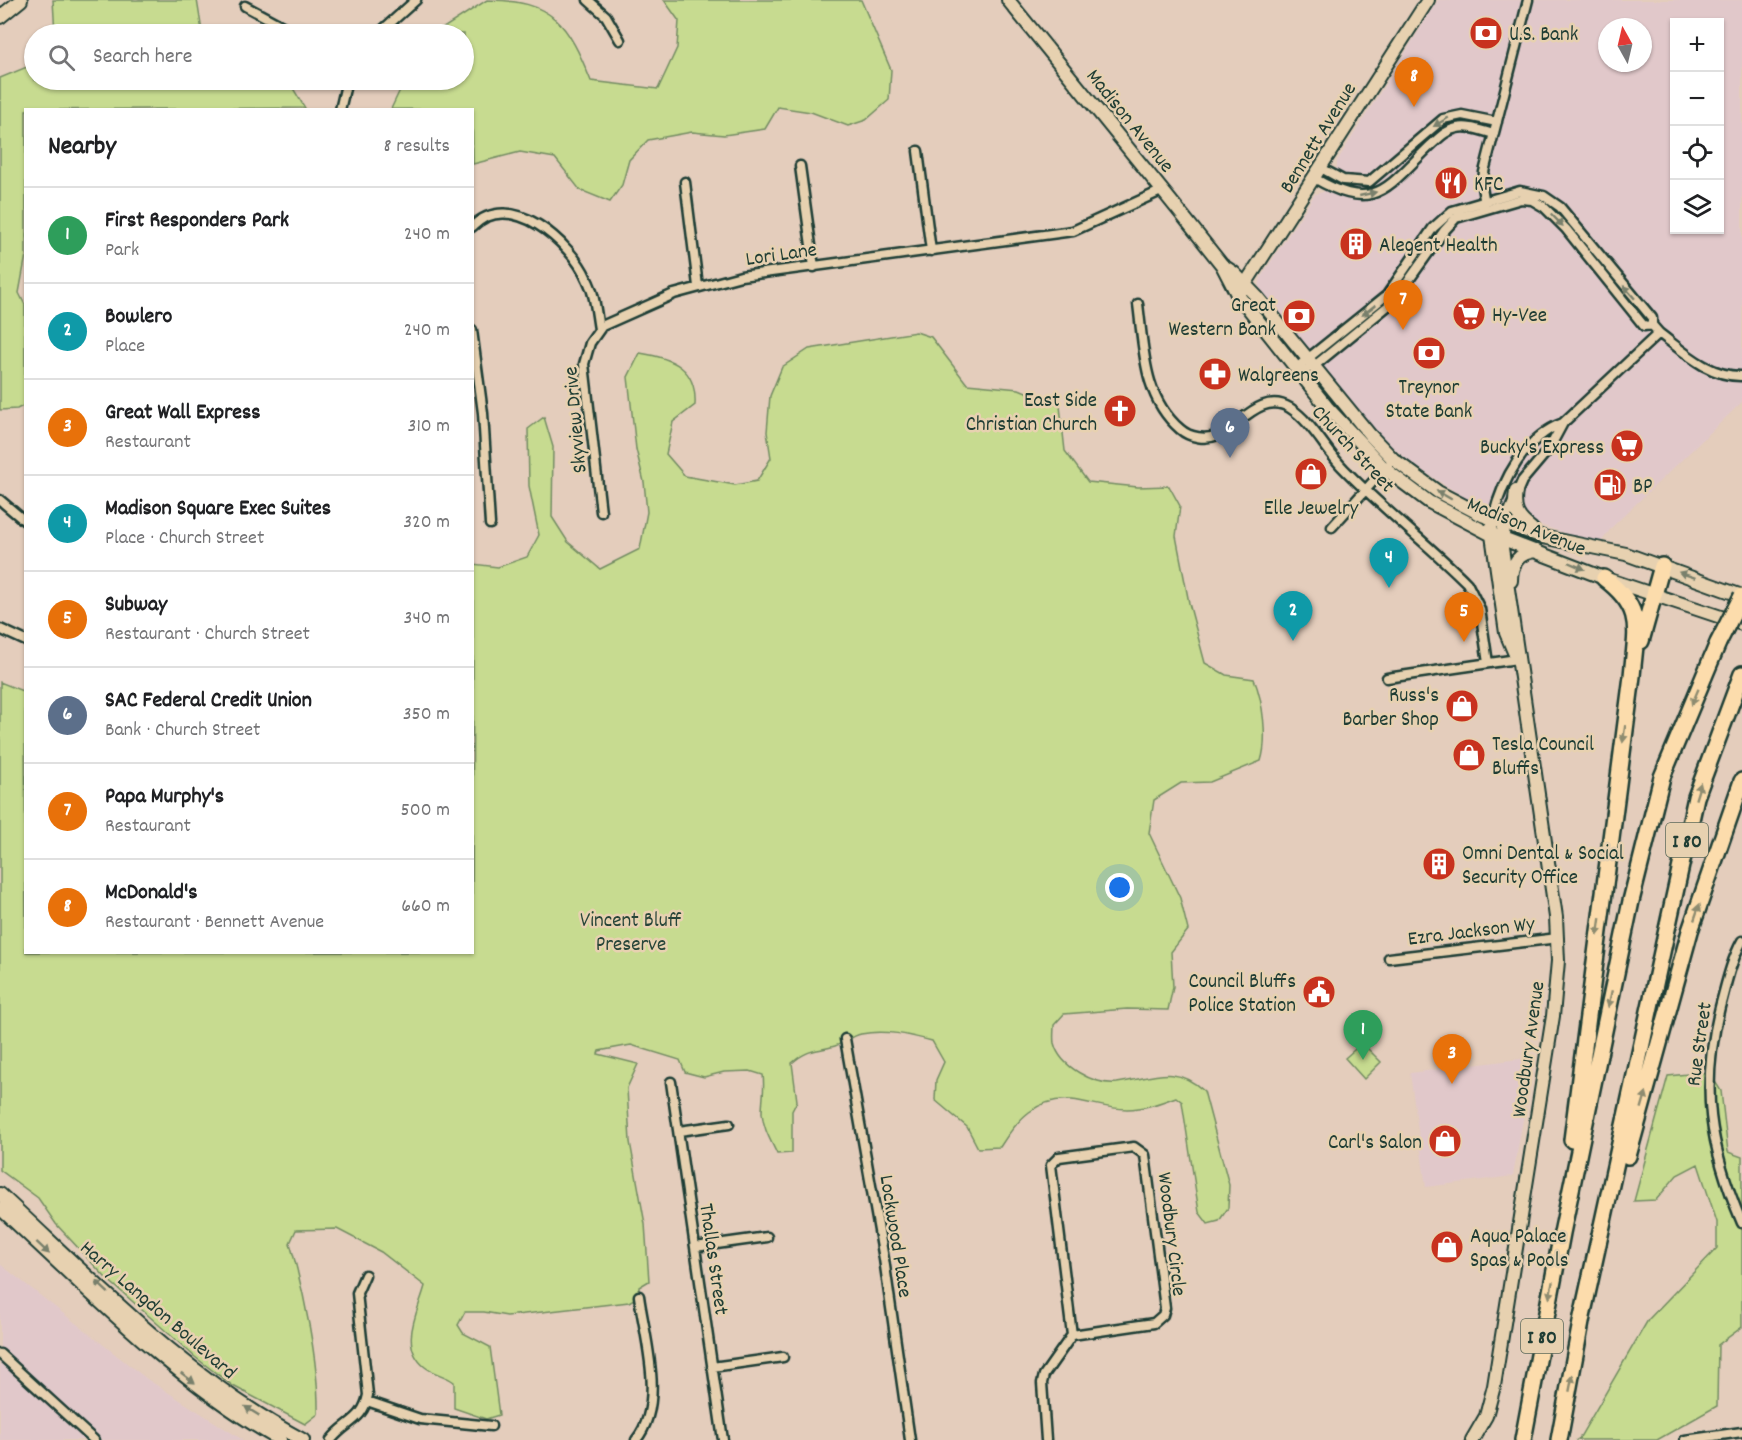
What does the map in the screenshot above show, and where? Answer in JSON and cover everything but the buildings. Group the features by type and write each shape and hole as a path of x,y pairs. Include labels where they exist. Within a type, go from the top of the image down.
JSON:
{"highway":[{"path":"1632,676 1662,566"},
{"path":"1562,1233 1585,1022 1632,676 1636,625 1633,610 1624,594 1604,578"},
{"name":"I 80","path":"1523,1440 1562,1233 1631,901 1662,777 1718,643 1742,596"},
{"name":"I 80","path":"1559,1440 1582,1317 1696,797 1742,674"},
{"path":"1582,1317 1690,931 1742,781"}],"main road":[{"path":"0,17 21,0"},
{"name":"Madison Avenue","path":"1008,0 1221,265 1393,459 1438,492 1499,520 1543,537 1626,554 1742,596"},
{"name":"Bennett Avenue","path":"1242,290 1428,0"},
{"name":"Madison Avenue","path":"1242,290 1299,372 1349,433 1385,469 1429,502 1496,536 1604,578 1742,624"},
{"path":"1516,491 1514,505 1517,514 1543,537"},
{"name":"Woodbury Avenue","path":"1499,520 1496,536 1506,633 1517,659"},
{"name":"Woodbury Avenue","path":"1472,1440 1486,1416 1494,1386 1553,1016 1558,938 1510,597 1496,536"},
{"path":"1510,597 1511,573 1515,561 1524,553 1539,551"},
{"name":"Harry Langdon Boulevard","path":"0,1194 189,1365 251,1411 303,1440"},
{"name":"Harry Langdon Boulevard","path":"0,1208 178,1371 236,1414 280,1440"}],"street":[{"path":"389,24 416,0"},
{"path":"588,0 606,16 620,40"},
{"path":"1485,204 1484,172 1528,0"},
{"path":"245,6 278,24"},
{"path":"340,108 345,90"},
{"path":"1318,173 1343,180 1369,182 1443,119 1462,115 1497,122"},
{"path":"1318,173 1344,194 1367,196 1388,186 1449,130 1467,127 1494,134"},
{"path":"918,151 931,251"},
{"path":"800,166 814,267"},
{"path":"685,182 698,286"},
{"name":"Lori Lane","path":"599,329 630,311 698,286 741,276 1073,231 1163,190"},
{"path":"1299,372 1395,301 1450,223 1485,204 1532,200 1544,207 1566,229 1644,326 1652,325 1659,333 1710,370 1725,375 1742,376"},
{"path":"474,226 484,218 502,214 527,220 552,233 576,257 588,280 599,329"},
{"name":"Church Street","path":"1138,304 1147,373 1152,392 1164,412 1183,432 1193,436 1212,437 1258,407 1284,405 1299,416 1331,455 1365,490 1472,590 1480,609 1488,663"},
{"name":"Skyview Drive","path":"599,329 587,349 584,370 601,512"},
{"path":"1499,520 1528,470 1549,449 1563,423 1659,333"},
{"path":"474,345 483,413 490,524"},
{"path":"1499,520 1499,496 1516,464 1548,428 1563,423"},
{"path":"1332,527 1393,459"},
{"path":"0,500 24,520"},
{"path":"0,629 24,640"},
{"path":"1387,678 1517,659"},
{"name":"Ezra Jackson Wy","path":"1389,958 1558,938"},
{"name":"Rue Street","path":"1742,941 1717,1021 1708,1068 1709,1116 1742,1223"},
{"name":"Lockwood Place","path":"845,1039 884,1259 910,1440"},
{"name":"Thallas Street","path":"671,1082 723,1440"},
{"path":"679,1131 729,1124"},
{"name":"Woodbury Circle","path":"1134,1147 1145,1155 1165,1308 1163,1315 1154,1323 1072,1335 1051,1165 1059,1157 1134,1147"},
{"path":"695,1247 767,1238"},
{"path":"331,1440 340,1429 355,1420 365,1409 367,1401 357,1293 365,1275"},
{"path":"636,1440 646,1427 653,1400 639,1296"},
{"path":"1046,1440 1042,1383 1044,1375 1072,1335"},
{"path":"0,1354 94,1440"},
{"path":"712,1366 783,1357"},
{"path":"367,1401 420,1419 490,1426"},
{"path":"1685,1440 1742,1432"}],"shaded area":[{"path":"1438,0 1742,0 1742,402 1612,527 1599,545 1468,500 1412,464 1374,431 1259,287 1261,277 1315,194 1323,192 1337,167 1337,161"},
{"path":"1534,1057 1513,1176 1426,1187 1410,1073"},
{"path":"0,1264 147,1379 243,1440 0,1440"}],"green space":[{"path":"53,0 197,0 201,24 54,24"},
{"path":"487,0 528,5 555,19 565,30 583,61 591,81 658,89 677,48 679,21 664,0 861,0 891,70 889,100 866,120 848,126 811,112 778,107 765,129 724,135 692,132 648,140 629,160 622,185 610,202 580,190 555,158 520,152 474,164 474,108 391,108 400,90 474,90 474,24 450,24"},
{"path":"24,68 24,90 294,90 305,108 24,108 24,266 19,293 24,303 24,406 17,409 0,410 0,78"},
{"name":"Vincent Bluff Preserve","path":"916,332 931,337 967,384 1019,389 1060,406 1065,451 1088,482 1138,487 1169,486 1180,506 1176,536 1189,603 1205,663 1226,675 1254,679 1264,720 1261,761 1210,782 1181,783 1154,800 1149,833 1180,898 1188,930 1171,952 1173,987 1168,1010 1127,1009 1064,1014 1054,1025 1054,1041 1057,1052 1063,1060 1079,1073 1098,1081 1117,1083 1151,1076 1172,1075 1193,1082 1204,1091 1229,1185 1228,1208 1219,1221 1208,1224 1199,1212 1182,1102 1176,1097 1133,1109 1113,1108 1072,1100 1048,1102 1038,1106 1021,1119 1000,1147 978,1148 967,1127 935,1100 936,1080 944,1062 932,1041 897,1033 870,1033 808,1053 792,1063 797,1101 792,1111 792,1153 777,1154 763,1119 763,1075 750,1071 724,1072 704,1077 685,1072 680,1060 631,1045 599,1051 598,1054 638,1064 627,1088 630,1142 645,1224 649,1281 639,1287 639,1296 629,1302 507,1316 484,1312 465,1312 458,1325 463,1333 490,1347 499,1415 486,1419 454,1408 454,1382 428,1369 417,1358 411,1339 412,1328 425,1286 381,1252 337,1229 296,1230 290,1243 310,1328 318,1394 318,1414 305,1424 233,1386 195,1357 105,1277 56,1224 38,1198 0,1170 0,682 24,692 24,954 474,954 474,564 498,567 527,557 539,535 529,486 528,429 544,417 553,447 552,517 568,542 600,569 640,549 647,512 644,482 636,449 628,377 640,353 663,358 681,367 692,382 695,392 695,405 673,422 666,454 685,476 735,485 757,481 771,458 767,432 770,396 782,367 809,349"},
{"path":"1362,1043 1381,1062 1364,1079 1345,1058"},
{"path":"1709,1072 1721,1091 1728,1152 1742,1157 1742,1327 1718,1345 1717,1406 1657,1440 1576,1440 1579,1439 1648,1320 1717,1248 1717,1222 1698,1164 1677,1175 1656,1200 1634,1201 1668,1076"}],"place":[{"name":"U.S. Bank","path":"1486,33"},
{"name":"McDonald's","path":"1414,107"},
{"name":"KFC","path":"1451,183"},
{"name":"Alegent Health","path":"1356,244"},
{"name":"Hy-Vee","path":"1469,314"},
{"name":"Great Western Bank","path":"1299,316"},
{"name":"Papa Murphy's","path":"1403,330"},
{"name":"Treynor State Bank","path":"1429,353"},
{"name":"Walgreens","path":"1215,374"},
{"name":"East Side Christian Church","path":"1120,411"},
{"name":"Bucky's Express","path":"1627,446"},
{"name":"SAC Federal Credit Union","path":"1230,458"},
{"name":"Elle Jewelry","path":"1311,474"},
{"name":"BP","path":"1610,485"},
{"name":"Madison Square Exec Suites","path":"1389,588"},
{"name":"Bowlero","path":"1293,641"},
{"name":"Subway","path":"1464,642"},
{"name":"Russ's Barber Shop","path":"1462,706"},
{"name":"Tesla Council Bluffs","path":"1469,755"},
{"name":"Omni Dental & Social Security Office","path":"1439,864"},
{"name":"Council Bluffs Police Station","path":"1319,992"},
{"name":"First Responders Park","path":"1363,1060"},
{"name":"Great Wall Express","path":"1452,1084"},
{"name":"Carl's Salon","path":"1445,1141"},
{"name":"Aqua Palace Spas & Pools","path":"1447,1247"}]}
